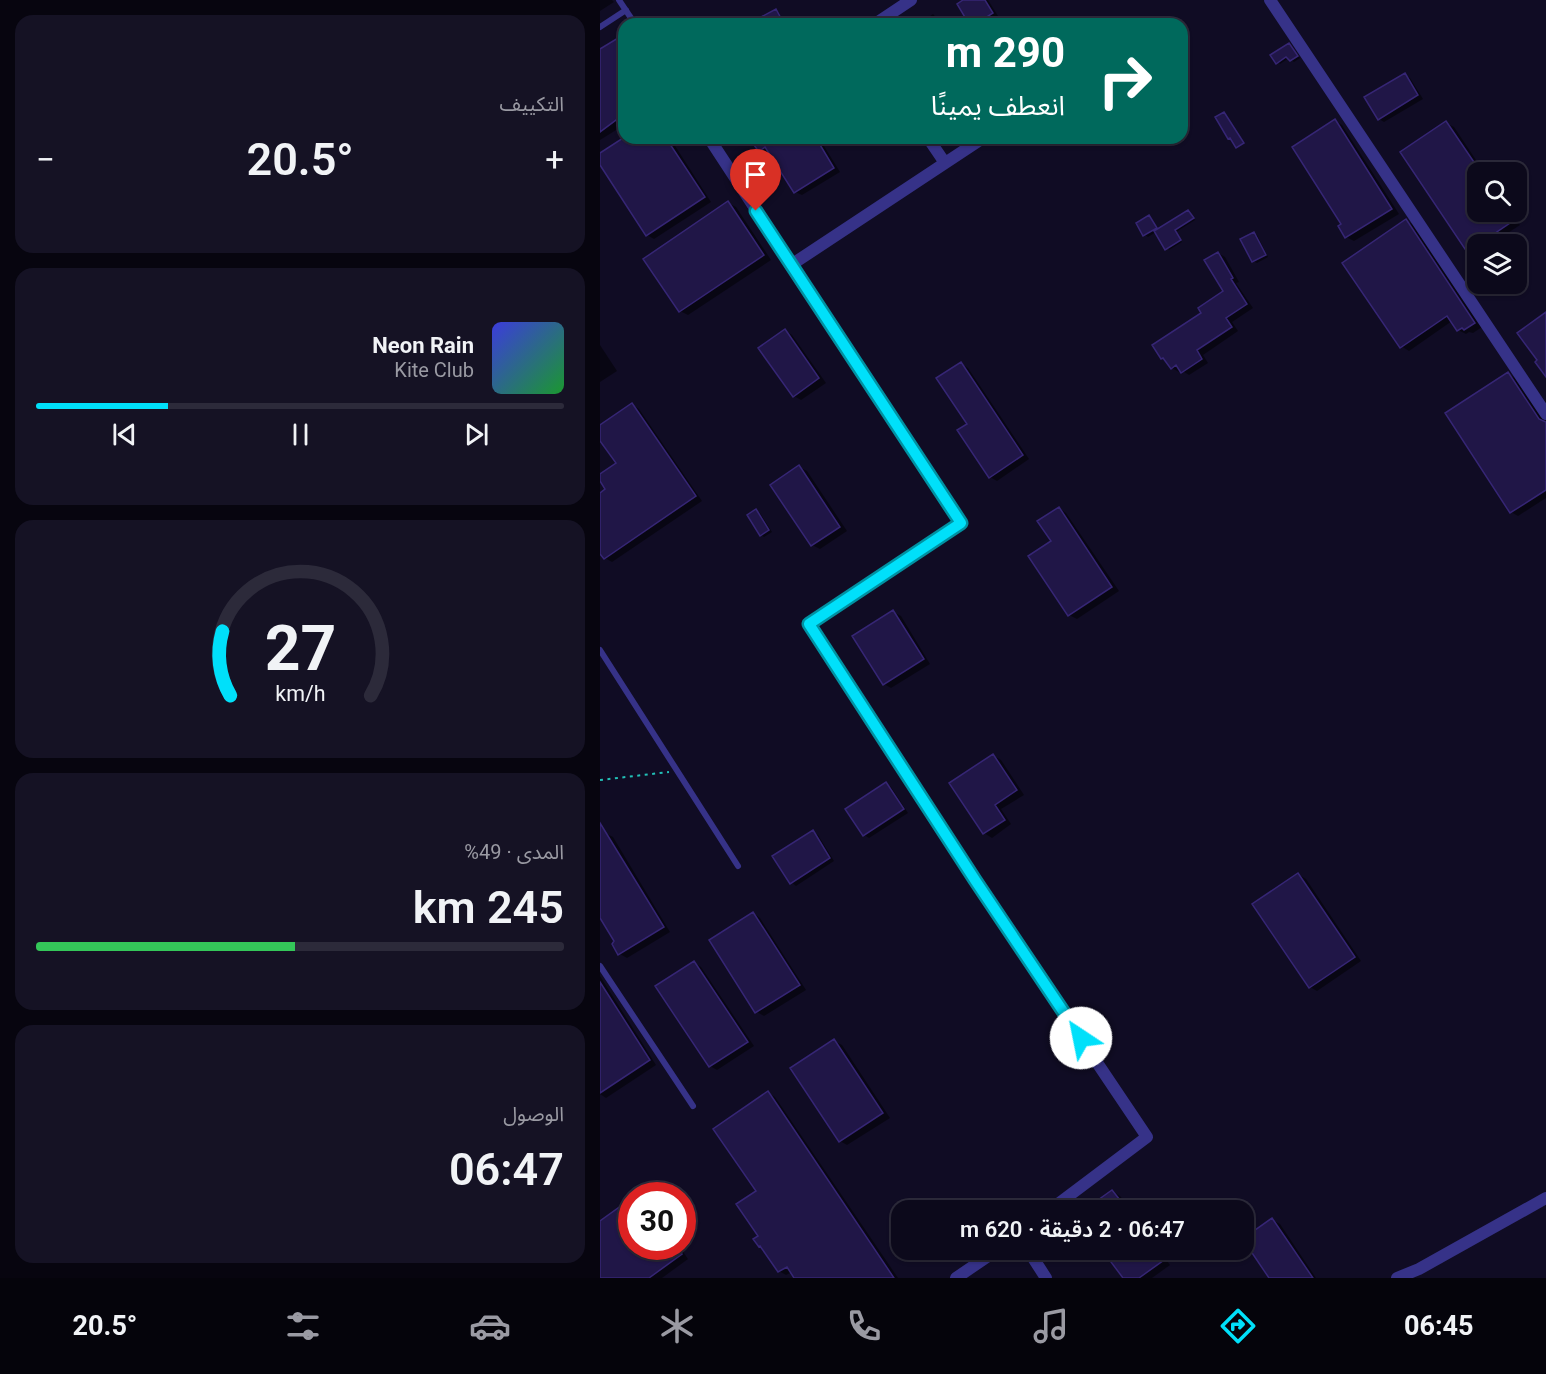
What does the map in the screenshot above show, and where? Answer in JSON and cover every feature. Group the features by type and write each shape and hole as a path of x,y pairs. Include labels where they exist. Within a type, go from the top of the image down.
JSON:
{"street":[{"path":"884,18 911,0"},
{"path":"1270,0 1546,414"},
{"path":"713,144 961,523 809,624 969,871 1147,1137 1063,1200"},
{"path":"932,144 945,163"},
{"path":"791,265 973,144"},
{"path":"1397,1278 1415,1275 1546,1198"},
{"path":"956,1278 982,1260"},
{"path":"1035,1260 1047,1278"}],"lane":[{"path":"619,0 631,18"},
{"path":"600,27 626,10"},
{"path":"600,650 738,866"},
{"path":"600,966 693,1106"}],"path":[{"path":"600,780 678,770"}],"building":[{"path":"963,0 985,0 993,13 985,18 965,18 957,4"},
{"path":"776,9 781,18 759,18"},
{"path":"618,38 618,118 600,132 600,49"},
{"path":"1289,43 1298,56 1290,61 1286,57 1276,64 1270,55"},
{"path":"1405,73 1418,95 1378,120 1364,97"},
{"path":"1224,112 1244,143 1236,148 1215,117"},
{"path":"1335,119 1392,209 1345,238 1338,226 1341,224 1292,147"},
{"path":"1446,121 1474,162 1467,162 1467,222 1512,222 1494,234 1467,234 1467,252 1400,152"},
{"path":"618,141 618,144 670,144 705,197 646,236 600,165 600,153"},
{"path":"753,144 820,144 834,168 794,193 765,147 759,152"},
{"path":"728,201 764,255 679,312 643,259"},
{"path":"1188,210 1194,218 1175,230 1181,240 1165,250 1154,231"},
{"path":"1149,215 1157,228 1143,236 1136,223"},
{"path":"1406,219 1475,323 1464,330 1462,328 1457,331 1447,316 1400,348 1342,263"},
{"path":"1254,232 1266,255 1252,262 1240,239"},
{"path":"1218,252 1247,304 1226,318 1232,327 1197,350 1202,359 1181,373 1176,365 1171,369 1152,345 1201,313 1198,308 1223,291 1204,260"},
{"path":"1546,312 1546,377 1535,362 1537,360 1517,333"},
{"path":"785,329 819,378 793,397 758,348"},
{"path":"961,362 1023,455 989,478 957,430 967,424 936,378"},
{"path":"1508,372 1539,419 1546,422 1546,490 1510,513 1445,413"},
{"path":"632,403 696,496 604,559 600,554 600,493 605,489 600,481 600,474 616,463 600,441 600,425"},
{"path":"799,465 840,527 811,546 770,485"},
{"path":"1059,507 1112,587 1068,616 1028,556 1051,541 1037,521"},
{"path":"756,509 769,530 760,536 747,515"},
{"path":"893,610 924,659 883,685 852,636"},
{"path":"993,754 1017,790 995,805 1005,820 983,834 949,783"},
{"path":"886,782 904,809 863,836 845,809"},
{"path":"600,823 664,927 618,955 612,944 614,941 600,918"},
{"path":"813,830 830,858 790,884 772,856"},
{"path":"1298,873 1355,957 1309,988 1252,904"},
{"path":"753,912 800,985 755,1013 709,940"},
{"path":"694,961 748,1042 709,1067 655,986"},
{"path":"600,982 650,1060 600,1093"},
{"path":"834,1039 883,1113 839,1142 790,1068"},
{"path":"768,1091 894,1278 794,1278 787,1267 778,1272 753,1239 758,1236 736,1204 756,1191 713,1129"},
{"path":"1112,1190 1120,1200 1098,1200"},
{"path":"618,1208 618,1260 674,1260 649,1278 600,1278 600,1221"},
{"path":"1272,1218 1313,1278 1269,1278 1254,1256 1254,1231"},
{"path":"1110,1260 1164,1260 1139,1278 1123,1278"}],"route":[{"path":"756,211 961,523 809,624 975,880 1081,1038"}]}
